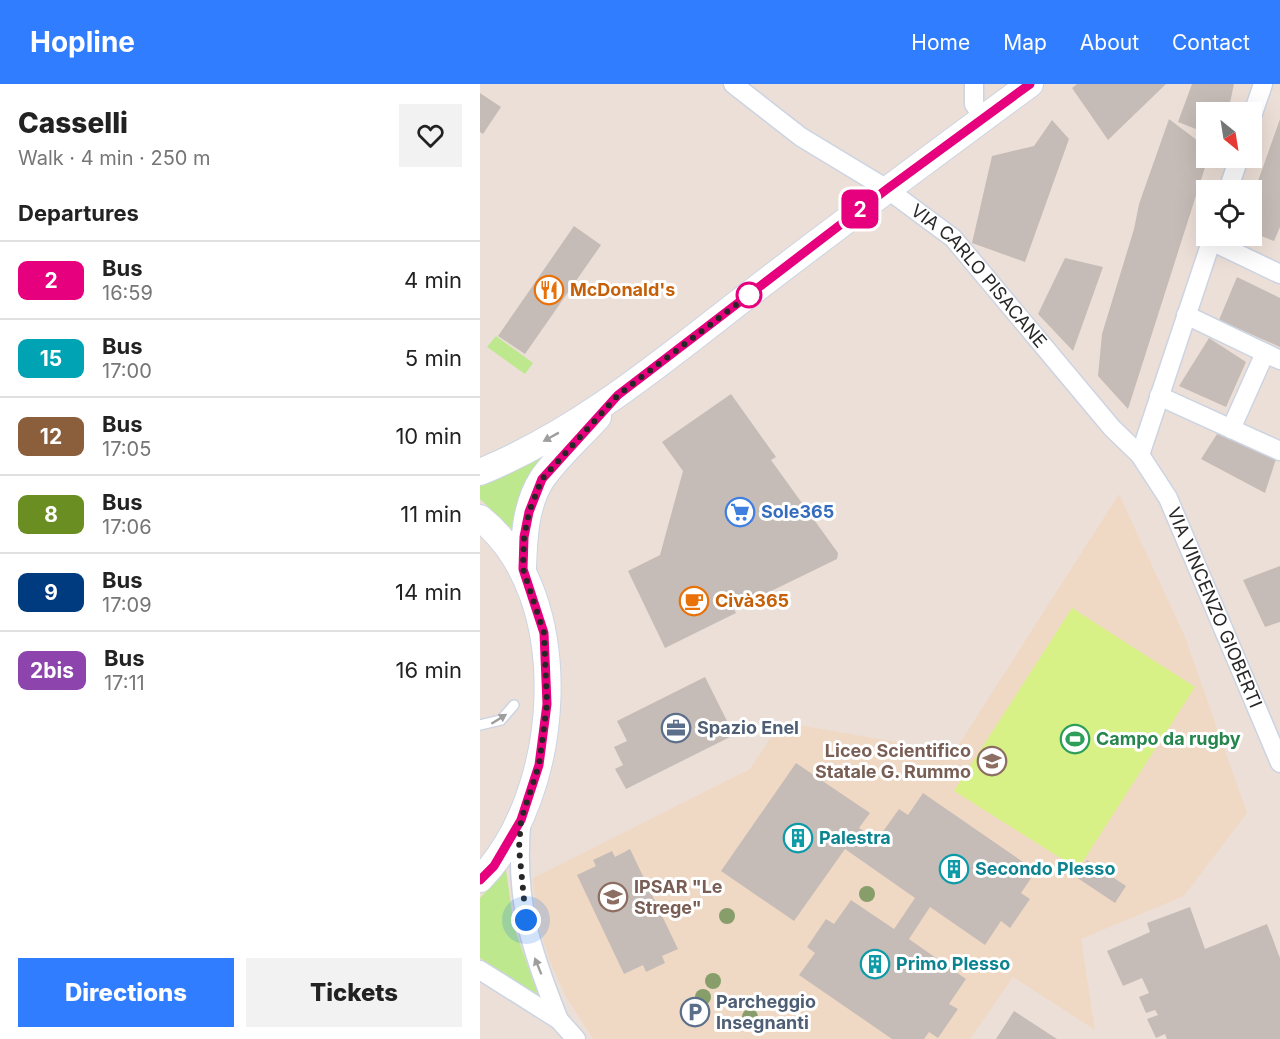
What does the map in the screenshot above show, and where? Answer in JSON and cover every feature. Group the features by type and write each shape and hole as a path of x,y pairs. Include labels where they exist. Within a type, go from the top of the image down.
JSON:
{"main road":[{"path":"480,472 554,435 618,395 887,189 1030,84"},
{"path":"523,569 524,537 529,512 542,479 618,395"},
{"path":"480,518 494,529 523,569 544,633 547,704 539,765 521,820 494,866 480,879"}],"street":[{"name":"VIA CARLO PISACANE","path":"733,84 801,137 887,189 953,238 1112,428 1140,455"},
{"path":"975,84 974,104 983,118"},
{"path":"1257,102 1263,84"},
{"path":"1140,455 1209,246"},
{"path":"1227,246 1280,274"},
{"path":"1186,315 1272,356 1232,429"},
{"path":"1159,396 1280,451"},
{"name":"VIA VINCENZO GIOBERTI","path":"1140,455 1168,498 1280,763"},
{"path":"521,820 519,848 522,903 532,953 559,1020"},
{"path":"480,970 559,1020 576,1039"}],"lane":[{"path":"480,725 501,720 514,705"}],"shaded area":[{"name":"Liceo Scientifico Statale G. Rummo","path":"1119,494 1185,637 1247,813 1184,896 1081,939 1095,1030 1013,977 970,1039 593,1039 565,995 550,962 536,916 533,878 750,769 781,722 954,752"}],"green space":[{"path":"496,336 533,363 525,374 487,347"},
{"path":"543,455 524,483 512,529 480,499 480,483 500,477"},
{"name":"Campo da rugby","path":"1072,608 1195,687 1078,869 954,791"},
{"path":"506,870 514,927 539,997 480,958 480,898"}],"building":[{"path":"1077,84 1166,84 1108,140 1072,88"},
{"path":"1192,84 1234,84 1230,102 1196,102 1196,129 1178,122"},
{"path":"480,93 501,107 483,134 480,132"},
{"path":"1169,119 1196,139 1196,168 1205,168 1201,180 1196,180 1196,196 1128,409 1098,376 1102,334 1134,229 1139,204"},
{"path":"1280,119 1280,227 1274,241 1262,236 1262,180 1258,180"},
{"path":"1052,120 1069,139 1025,262 972,243 992,156 1034,146"},
{"name":"McDonald's","path":"574,226 601,245 525,354 498,336"},
{"path":"1065,258 1103,267 1073,351 1038,314"},
{"path":"1237,277 1280,298 1280,347 1219,320"},
{"path":"1209,338 1246,362 1226,407 1179,386"},
{"name":"Sole365","path":"731,394 776,457 771,460 838,553 837,559 734,609 736,613 665,648 628,571 660,555 683,471 662,442"},
{"path":"1217,434 1276,459 1265,493 1201,459"},
{"path":"1280,566 1280,622 1265,627 1243,580"},
{"name":"Spazio Enel","path":"705,677 734,735 626,789 615,769 623,765 614,747 627,741 617,721"},
{"path":"796,763 870,813 859,828 886,846 888,843 879,837 899,809 908,815 923,793 1036,871 1021,893 1030,899 1010,928 1001,921 985,945 930,907 909,939 966,979 949,1004 958,1009 938,1038 929,1032 924,1039 892,1039 799,975 815,953 807,947 826,919 834,924 851,900 894,929 915,898 845,849 794,921 721,871"},
{"path":"630,849 678,949 662,956 665,963 646,972 643,965 624,974 577,875 596,866 593,860 612,851 615,857"},
{"path":"1087,860 1126,886 1115,903 1076,877"},
{"path":"1190,907 1205,949 1267,924 1280,958 1280,1039 1167,1039 1165,1034 1156,1038 1147,1019 1158,1015 1155,1010 1146,1013 1139,997 1149,993 1142,978 1123,986 1107,951 1150,932 1147,923"},
{"path":"1014,1011 1057,1039 996,1039"}],"bus line":[{"name":"2","path":"480,880 494,866 521,820 539,765 547,704 544,633 523,569 524,537 529,512 542,479 618,395 887,189 1030,84"}],"place":[{"name":"McDonald's","path":"549,290"},
{"name":"Sole365","path":"740,512"},
{"name":"Civà365","path":"694,601"},
{"name":"Spazio Enel","path":"676,728"},
{"name":"Campo da rugby","path":"1075,739"},
{"name":"Liceo Scientifico Statale G. Rummo","path":"992,761"},
{"name":"Palestra","path":"798,838"},
{"name":"Secondo Plesso","path":"954,869"},
{"name":"IPSAR \"Le Strege\"","path":"613,897"},
{"name":"Primo Plesso","path":"875,964"},
{"name":"Parcheggio Insegnanti","path":"695,1012"}],"route":[{"path":"526,920 522,903 519,848 521,820 539,765 547,704 544,633 523,569 524,537 529,512 542,479 618,395 749,295"}]}
